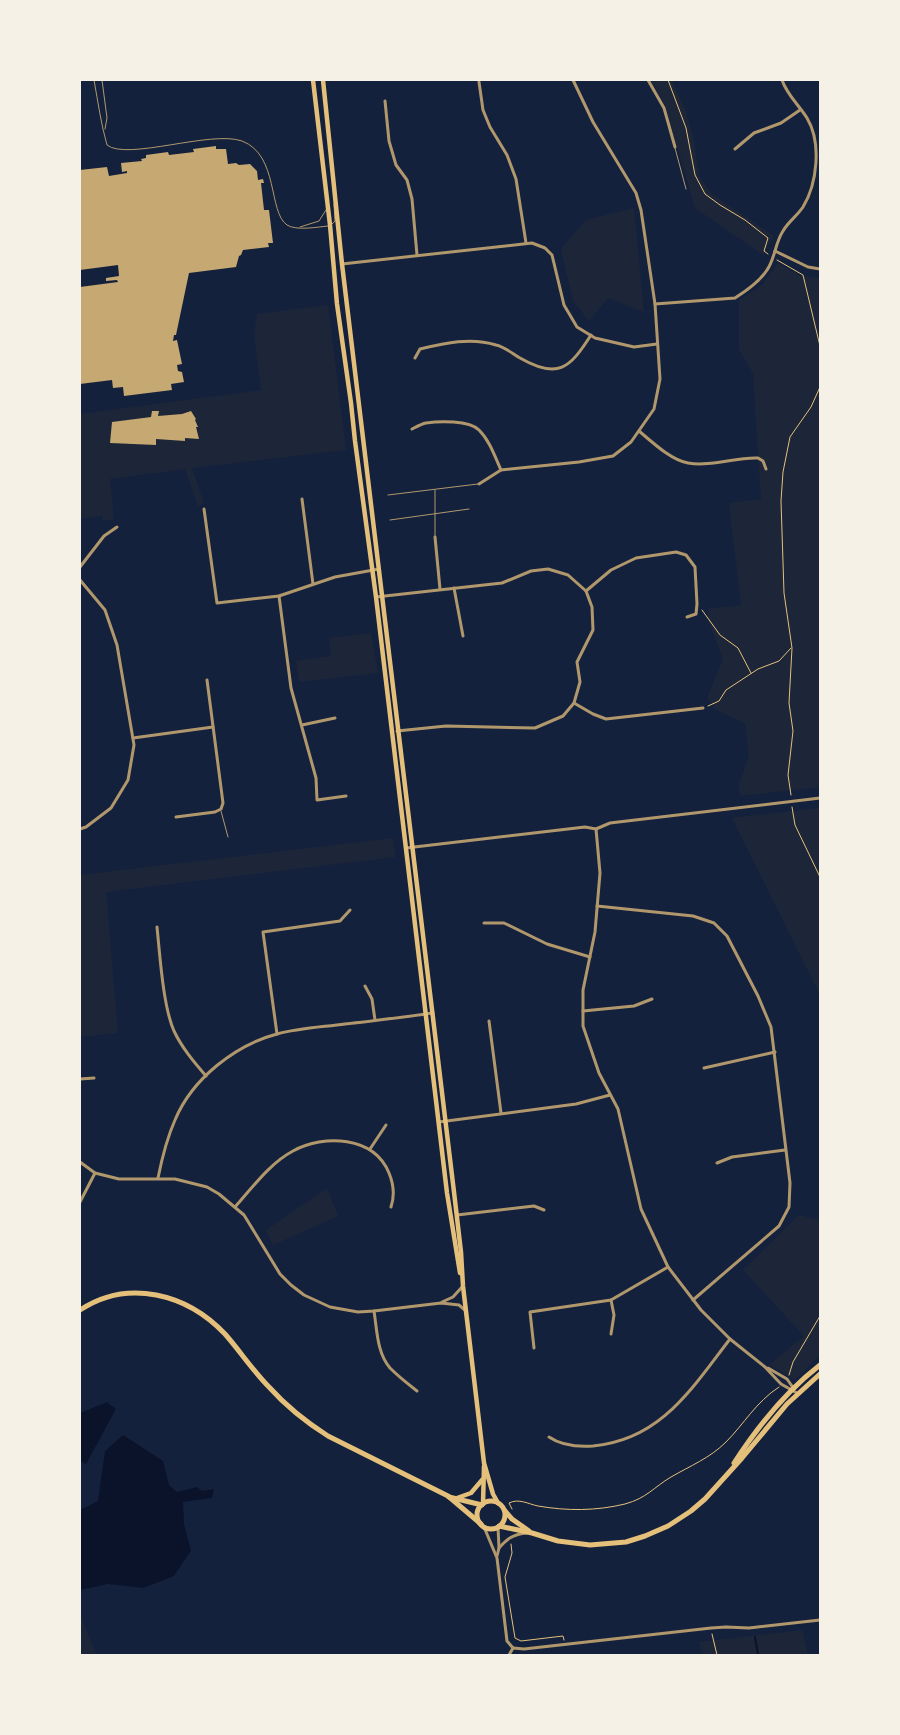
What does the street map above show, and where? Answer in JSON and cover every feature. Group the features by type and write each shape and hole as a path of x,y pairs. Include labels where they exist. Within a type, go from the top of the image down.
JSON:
{"main road":[{"path":"313,80 337,304 352,403 355,441 376,597 447,1193 463,1286"},
{"path":"323,80 342,264 446,1121 484,1463 493,1494 498,1503 512,1519 532,1533"},
{"path":"80,1310 103,1298 133,1292 161,1295 186,1305 200,1313 224,1334 268,1386 287,1406 309,1424 328,1436 448,1496 482,1505 489,1502 498,1503"},
{"path":"728,1472 763,1423 792,1389 820,1365"},
{"path":"448,1496 482,1526 491,1529 499,1526 558,1541 590,1545 635,1539 668,1526 705,1499 797,1393 820,1374"},
{"path":"482,1526 478,1514 482,1505 484,1463"},
{"path":"457,1498 472,1492 482,1479"},
{"path":"499,1526 504,1519 504,1511"}],"street":[{"path":"479,484 501,470 580,462 613,456 631,442 654,409 660,379 655,304 641,210 636,193 594,122 573,80"},
{"path":"648,80 664,108 675,147"},
{"path":"655,304 735,298 746,291 767,270 782,232 803,207 814,178 818,155 808,119 786,90 782,80"},
{"path":"479,82 483,110 507,155 516,178 526,243"},
{"path":"385,101 389,141 396,165 407,180 412,199 417,255"},
{"path":"735,149 754,133 781,123 800,110"},
{"path":"342,264 532,243 545,248 552,255 564,305 578,327 595,338 634,347 657,344"},
{"path":"775,251 808,267 820,269"},
{"path":"415,358 420,349 442,344 471,341 498,345 531,365 542,369 553,369 566,366 578,356 591,335"},
{"path":"412,429 424,423 450,422 462,423 478,428 489,443 501,470"},
{"path":"639,431 663,450 687,463 704,464 758,458 763,461 766,469"},
{"path":"302,499 313,584"},
{"path":"204,509 216,603 279,596 335,577 379,569"},
{"path":"80,567 104,536 117,527"},
{"path":"435,537 440,589"},
{"path":"586,591 611,570 636,558 676,552 686,555 695,566 696,614 688,617"},
{"path":"376,597 502,582 531,570 548,569 568,575 586,591 592,607 592,630 577,662 580,682 574,703 564,716 535,728 446,726 392,732"},
{"path":"80,580 104,610 117,646 134,745 128,780 111,808 86,827 80,828"},
{"path":"454,588 463,636"},
{"path":"279,596 291,688 316,778 317,800 346,796"},
{"path":"176,817 215,812 221,809 223,803 207,680"},
{"path":"574,703 606,719 703,708"},
{"path":"302,725 335,718"},
{"path":"133,738 213,727"},
{"path":"406,848 584,826 596,829 610,823 820,798"},
{"path":"596,829 600,872 595,932 583,990 583,1026 599,1073 618,1109 641,1210 668,1267 701,1310 730,1339 765,1367 781,1384 797,1393"},
{"path":"597,906 693,916 714,923 727,936 758,996 771,1027 790,1196 789,1207 779,1226 693,1300"},
{"path":"277,1034 263,932 340,921 350,910"},
{"path":"484,923 504,923 547,944 590,958"},
{"path":"157,927 168,1007 174,1030 188,1054 206,1076"},
{"path":"365,986 372,998 375,1020"},
{"path":"583,1011 634,1006 652,999"},
{"path":"158,1178 163,1154 175,1119 186,1100 206,1076 228,1058 252,1044 277,1034 432,1013"},
{"path":"489,1021 501,1114"},
{"path":"704,1068 774,1052"},
{"path":"80,1079 94,1078"},
{"path":"439,1122 576,1104 610,1095"},
{"path":"370,1149 386,1125"},
{"path":"235,1207 277,1161 309,1143 330,1140 360,1145 370,1149 379,1157 392,1179 394,1198 391,1207"},
{"path":"717,1163 732,1157 785,1150"},
{"path":"80,1162 95,1173 118,1180 158,1178 188,1181 207,1187 219,1194 244,1215 280,1274 291,1285 304,1295 330,1307 358,1312 441,1303 459,1305 466,1312"},
{"path":"80,1202 95,1173"},
{"path":"457,1215 534,1206 544,1210"},
{"path":"534,1348 530,1312 611,1300 668,1267"},
{"path":"441,1303 453,1297 463,1286"},
{"path":"611,1300 614,1315 611,1334"},
{"path":"374,1311 379,1346 384,1359 389,1367 417,1391"},
{"path":"549,1437 562,1444 587,1446 614,1442 643,1432 676,1406 730,1339"},
{"path":"765,1367 787,1379 792,1389"},
{"path":"482,1526 497,1558"},
{"path":"499,1526 497,1558 507,1641 513,1648 524,1650 711,1628 750,1628 820,1620"},
{"path":"499,1548 508,1538 532,1533"},
{"path":"509,1655 513,1648"}],"lane":[{"path":"94,80 98,114 108,145 116,150 224,138 243,141 256,149 268,169 277,205 284,223 290,227 310,228 330,225 335,221 332,173"},
{"path":"102,80 107,118 104,130"},
{"path":"675,147 686,189"},
{"path":"299,227 319,221 328,206"},
{"path":"388,495 479,484"},
{"path":"435,537 436,490"},
{"path":"390,520 469,509"},
{"path":"221,809 228,836"}],"path":[{"path":"668,80 686,128 695,175 706,194 768,238 764,251 803,275 820,346"},
{"path":"820,387 811,407 790,437 783,472 781,501 784,593 792,648 790,703 792,731 788,775 796,825 820,877"},
{"path":"697,604 720,635 738,648 751,674"},
{"path":"703,708 719,700 726,690 751,674 779,661 792,648"},
{"path":"787,1379 796,1357 820,1316"},
{"path":"512,1519 514,1515 509,1503 516,1500 550,1508 578,1510 607,1507 638,1500 673,1476 690,1468 714,1452 733,1435 763,1398 781,1384"},
{"path":"508,1538 511,1541 512,1553 505,1577 515,1638 521,1641 563,1636 564,1645"},
{"path":"711,1628 718,1655"}],"shaded area":[{"path":"651,80 672,80 685,109 694,140 699,176 711,193 774,236 763,255 695,208 665,105"},
{"path":"634,208 644,312 608,298 589,321 573,301 561,249 586,220"},
{"path":"778,263 800,276 819,278 820,284 820,787 740,796 739,784 749,756 745,723 714,709 712,703 707,698 723,659 708,620 708,609 741,605 729,503 761,499 753,373 739,350 739,300 762,285"},
{"path":"328,305 346,450 192,468 204,503 198,506 185,469 110,479 114,519 103,521 103,516 80,519 80,414 261,390 254,334 257,314"},
{"path":"371,633 378,673 299,682 296,661 331,656 329,638"},
{"path":"820,808 820,995 732,818"},
{"path":"393,838 395,857 106,892 118,1033 80,1037 80,875"},
{"path":"327,1188 338,1216 273,1245 266,1230"},
{"path":"799,1215 820,1220 820,1355 795,1380 769,1365 804,1336 743,1270"},
{"path":"107,1402 116,1409 86,1464 80,1461 80,1413"},
{"path":"123,1435 163,1461 169,1485 177,1492 197,1487 202,1491 214,1489 212,1498 183,1502 184,1524 191,1551 174,1576 143,1588 108,1584 80,1590 80,1510 98,1501 105,1451"},
{"path":"80,1615 97,1655 80,1655"},
{"path":"802,1630 808,1655 703,1655 699,1642"}],"building":[{"path":"216,146 216,149 226,149 228,164 250,164 257,171 258,180 263,179 264,183 261,183 264,210 269,210 273,243 268,243 269,247 243,250 236,267 189,273 176,335 174,335 173,341 177,340 182,364 177,365 178,371 182,372 184,382 171,384 172,390 124,396 123,387 113,388 112,380 80,384 80,287 118,282 117,280 106,281 106,278 119,276 118,265 80,270 80,170 107,167 109,176 127,173 127,171 122,172 121,163 142,161 141,159 146,158 146,155 168,152 169,155 194,152 193,149"},
{"path":"152,411 159,411 158,416 182,414 191,411 196,419 199,439 185,438 185,441 156,439 156,445 110,443 112,422 151,417"}],"waterway":[{"path":"755,1637 758,1655"}]}
